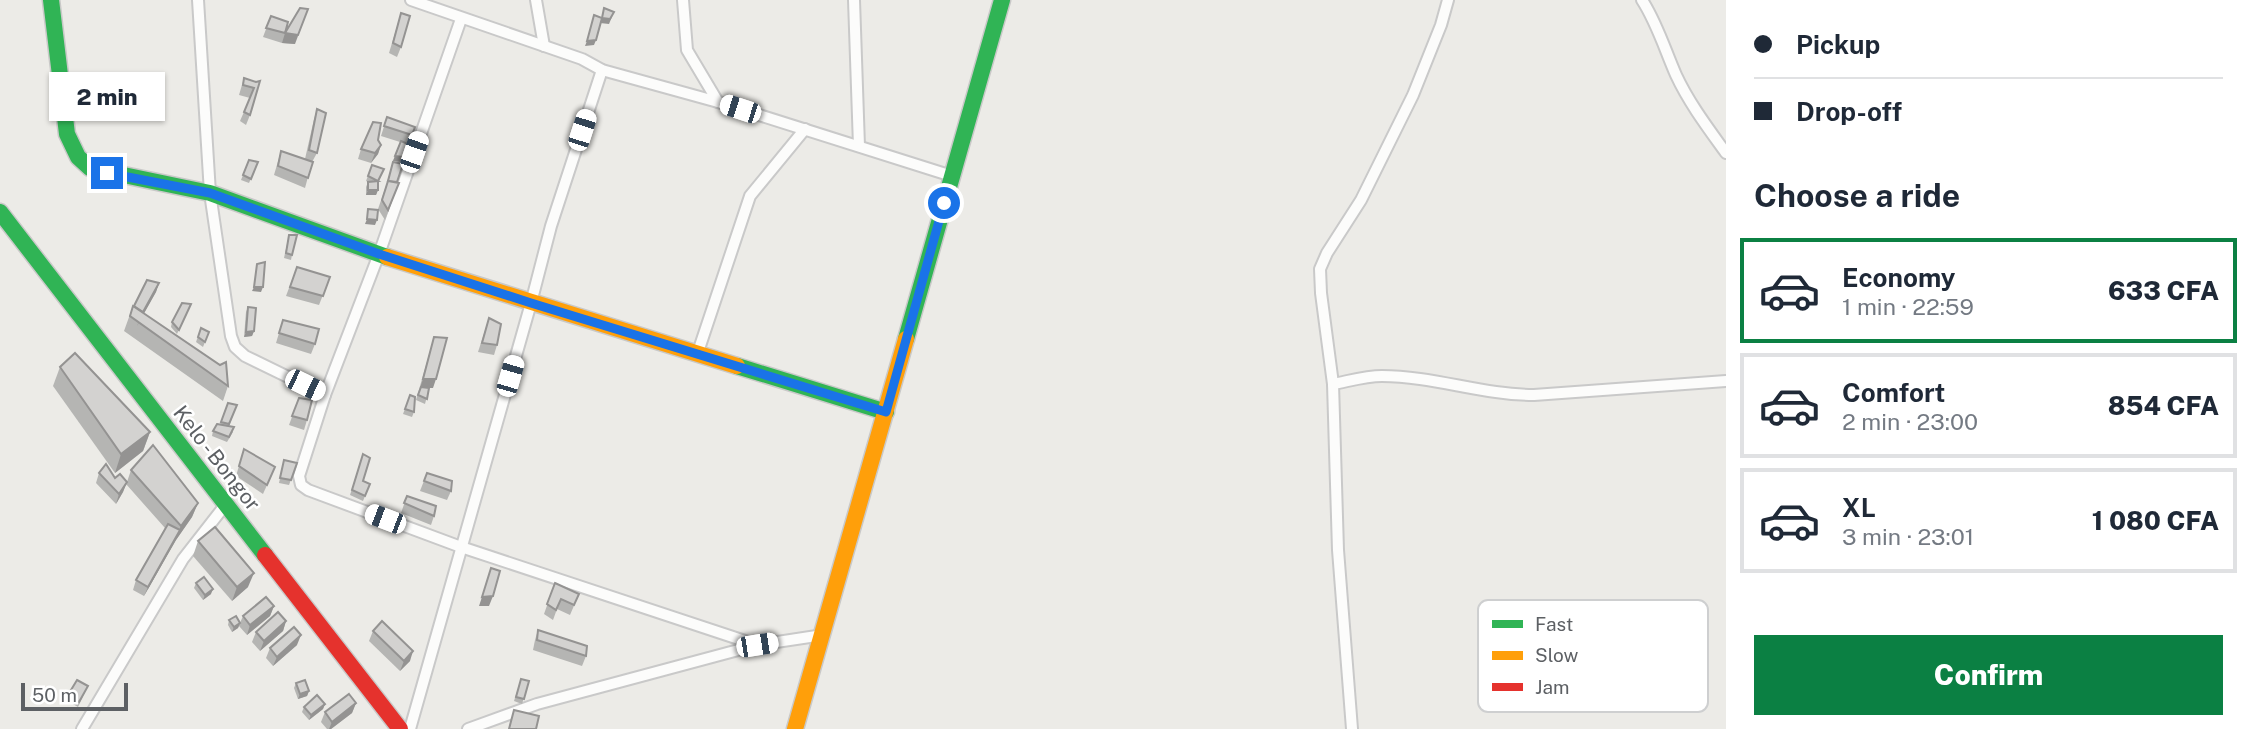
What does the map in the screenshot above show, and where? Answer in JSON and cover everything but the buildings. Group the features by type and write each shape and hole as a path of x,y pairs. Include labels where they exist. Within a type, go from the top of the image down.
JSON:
{"main road":[{"path":"51,0 67,134 78,157 90,167 107,173 210,193 379,254 886,412"},
{"path":"795,729 1002,0"},
{"name":"Kelo - Bongor","path":"0,212 400,729"}],"street":[{"path":"198,0 210,193 231,336 235,347 245,356 325,395"},
{"path":"411,0 582,59 602,70 718,102 952,177"},
{"path":"536,0 544,46"},
{"path":"682,0 687,50 718,102"},
{"path":"854,0 859,146"},
{"path":"1352,729 1338,550 1333,384 1320,270 1327,253 1361,200 1413,95 1448,0"},
{"path":"1642,0 1662,38 1677,77 1726,153"},
{"path":"461,19 379,254 325,395 299,476 301,485 308,490 461,547 757,645"},
{"path":"410,729 551,226 602,70"},
{"path":"698,352 750,196 805,129"},
{"path":"1333,384 1380,376 1534,395 1726,381"},
{"path":"82,729 183,559 226,504"},
{"path":"468,729 537,704 757,645 823,635"}],"traffic: fast":[{"path":"51,0 67,134 78,157 90,168 210,193 387,257"},
{"path":"906,339 1002,0"},
{"path":"0,212 265,555"},
{"path":"737,366 886,412"}],"traffic: slow":[{"path":"387,257 737,366"},
{"path":"795,729 906,339"}],"traffic: jam":[{"path":"265,555 400,729"}],"route":[{"path":"107,173 210,193 379,254 886,412 944,203"}]}
